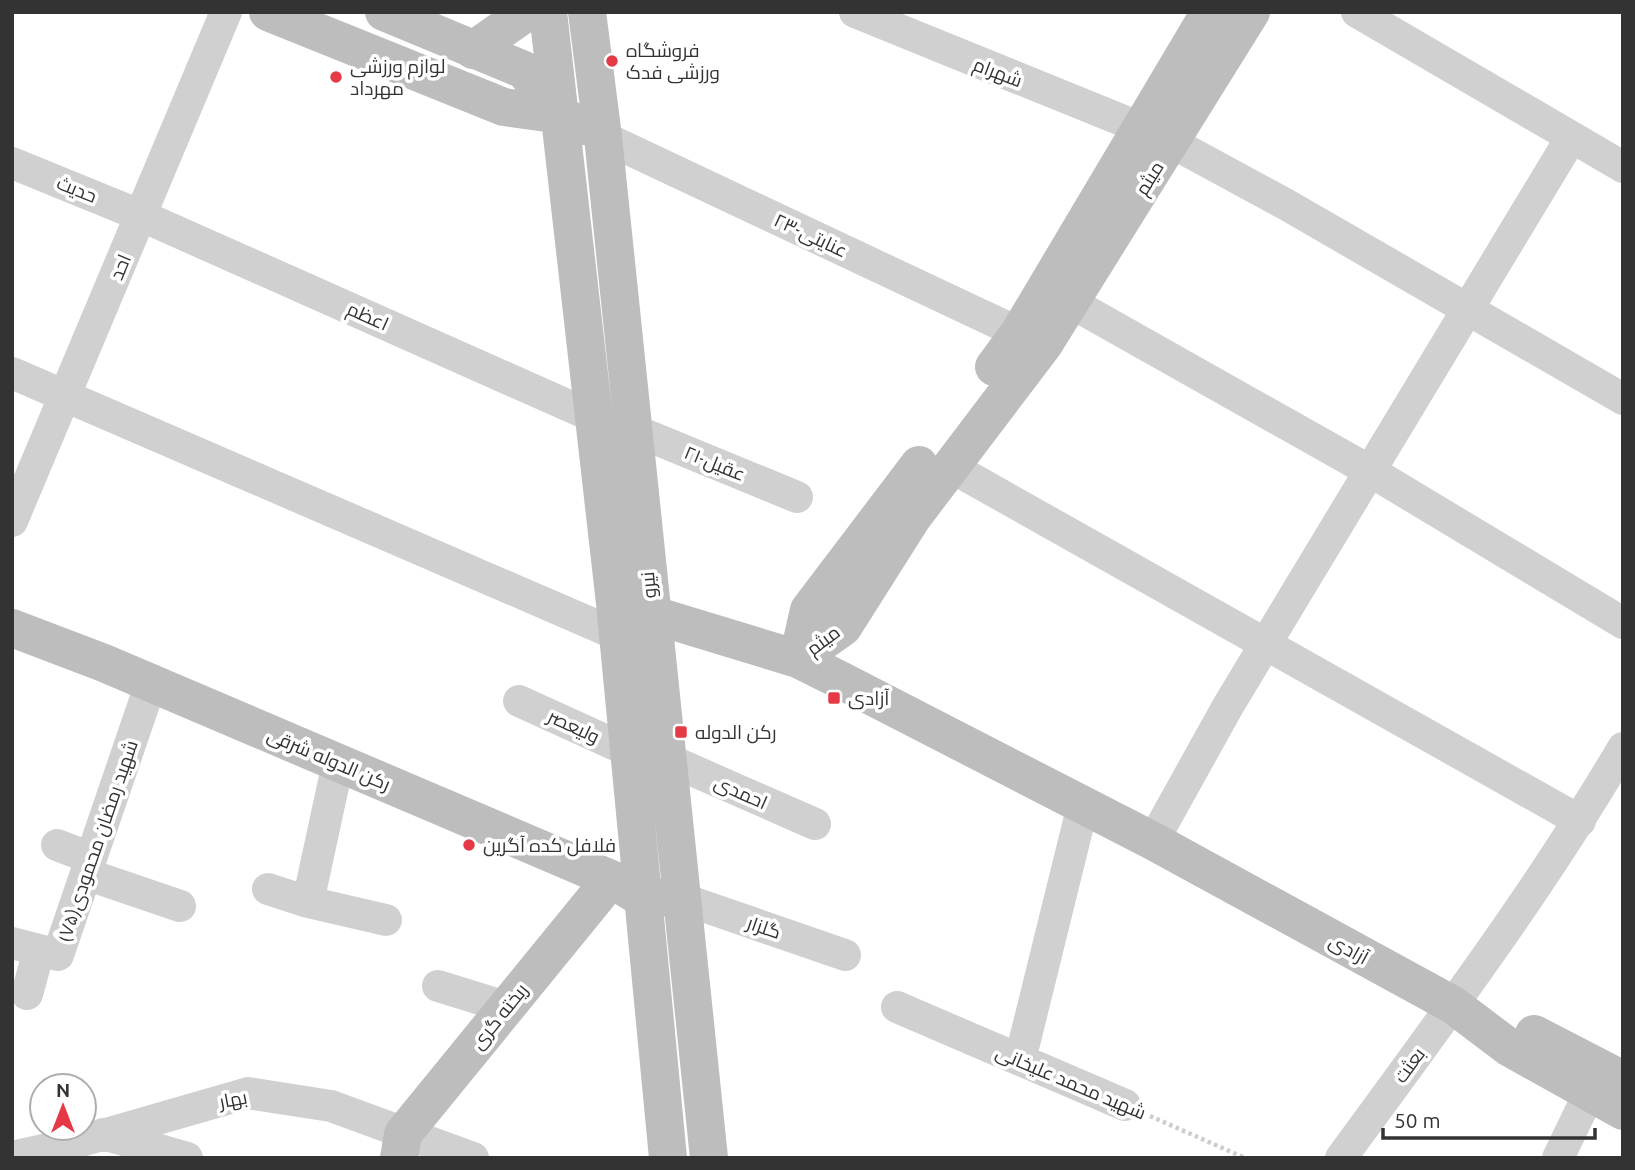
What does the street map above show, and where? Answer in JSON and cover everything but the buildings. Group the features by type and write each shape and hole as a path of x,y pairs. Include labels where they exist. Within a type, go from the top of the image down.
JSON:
{"main road":[{"path":"268,12 504,107 561,115 603,137"},
{"path":"384,12 524,70 561,115"},
{"path":"473,50 527,12"},
{"name":"نیرو","path":"548,12 594,417 628,618 667,760 709,1158"},
{"name":"نیرو","path":"587,12 634,429 628,618 626,889 668,1158"},
{"name":"میثم","path":"798,659 843,627 912,518 1044,344 1070,302 1156,135 1210,12"},
{"name":"میثم","path":"798,659 809,611 1019,333 1156,135 1251,12"},
{"path":"504,107 524,96 524,70"},
{"name":"آزادی","path":"628,618 798,659 1153,841 1452,1005 1510,1048 1604,1080 1623,1111"},
{"name":"رکن الدوله شرقی","path":"12,628 151,683 626,889"},
{"path":"626,889 682,899"},
{"name":"ریخته گری","path":"401,1146 506,1007 626,889"}],"street":[{"name":"احد","path":"12,521 226,12"},
{"name":"شهرام","path":"855,12 1156,135 1623,399"},
{"path":"1357,12 1623,167"},
{"name":"۲۳-عنایتی","path":"603,137 1019,333"},
{"path":"1153,841 1267,642 1571,138"},
{"name":"حدیث","path":"12,163 142,216"},
{"name":"اعظم","path":"142,216 594,417"},
{"path":"1070,302 1370,471 1623,624"},
{"path":"12,373 65,397 628,618"},
{"name":"۲۱-عقیل","path":"634,429 797,497"},
{"path":"950,467 1267,642 1580,821"},
{"name":"شهید رمضان محمودی(۷۵)","path":"25,946 58,955 151,683"},
{"name":"ولیعصر","path":"519,701 629,751"},
{"name":"بعثت","path":"1340,1158 1452,1005 1580,821 1623,748"},
{"name":"احمدی","path":"667,760 815,824"},
{"path":"308,902 338,763"},
{"path":"1020,1060 1083,805"},
{"path":"57,845 88,866 180,906"},
{"path":"268,889 308,902 386,920"},
{"name":"گلزار","path":"682,899 845,955"},
{"path":"25,946 27,994"},
{"path":"438,986 506,1007"},
{"name":"شهید محمد علیخانی","path":"897,1007 1125,1105"},
{"path":"1558,1158 1604,1080"},
{"name":"بهار","path":"12,1157 71,1144 102,1146 247,1093 331,1106 401,1146 473,1158"},
{"path":"102,1146 187,1158"}],"path":[{"name":"شهید محمد علیخانی","path":"1125,1105 1245,1158"}],"place":[{"name":"فروشگاه ورزشی فدک","path":"612,61"},
{"name":"لوازم ورزشی مهرداد","path":"336,77"},
{"name":"آزادی","path":"834,698"},
{"name":"رکن الدوله","path":"681,732"},
{"name":"فلافل کده آگرین","path":"469,845"}]}
